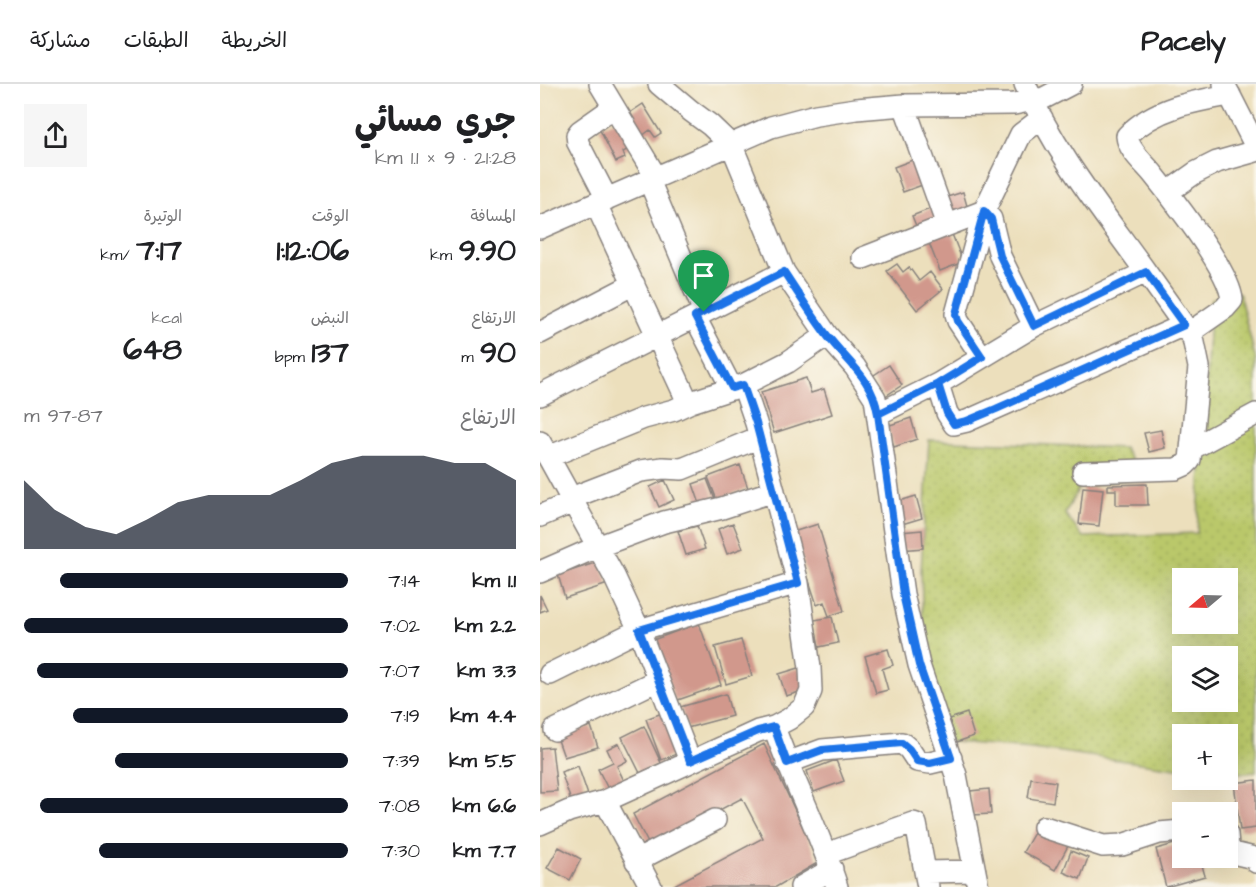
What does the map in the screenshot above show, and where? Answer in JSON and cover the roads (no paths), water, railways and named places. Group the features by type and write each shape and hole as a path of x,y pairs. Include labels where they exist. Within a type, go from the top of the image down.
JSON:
{"street":[{"path":"540,824 569,811 604,801 758,731 774,727 804,707 811,691 798,583 760,437 738,387 700,314 653,179 600,84"},
{"path":"660,84 732,146 784,272 827,335 855,366 875,398 903,594 919,665 951,758 977,879 927,880 918,826 913,823 801,887"},
{"path":"540,228 771,127 816,115 856,109 904,105 997,105 1033,101 1071,84"},
{"path":"938,384 950,419 954,424 967,421 1187,329 1225,308 1232,300 1226,279 1168,192 1130,146 1127,136 1142,123 1163,112 1227,90 1256,147"},
{"path":"982,357 958,321 956,314 984,211 1021,134 1033,101"},
{"path":"1033,101 1072,167 1193,338 1199,367 1192,448 1190,460 1185,465 1176,469 1083,472"},
{"path":"904,105 946,225"},
{"path":"614,107 580,130 576,135 578,143 634,284 686,398 691,402"},
{"path":"1168,192 1195,172 1217,162 1256,152"},
{"path":"863,258 984,211"},
{"path":"984,211 991,219 1000,256 1034,326"},
{"path":"540,394 784,272"},
{"path":"878,414 938,384 1034,326 1146,272"},
{"path":"540,333 634,284"},
{"path":"690,761 639,630 544,449 674,410 738,387 788,362 827,335"},
{"path":"1192,448 1256,414"},
{"path":"540,516 641,471 656,468 682,469 760,437"},
{"path":"540,572 597,547 664,522 722,508 774,491"},
{"path":"550,674 639,630 798,583"},
{"path":"555,730 658,680"},
{"path":"774,727 832,870"},
{"path":"787,763 822,750 902,743 917,761 930,763 951,758"},
{"path":"604,801 651,887"},
{"path":"540,812 569,811"},
{"path":"636,861 715,820"},
{"path":"1044,827 1103,846 1122,845 1159,833 1172,832"},
{"path":"1238,854 1254,858 1256,862"}]}
